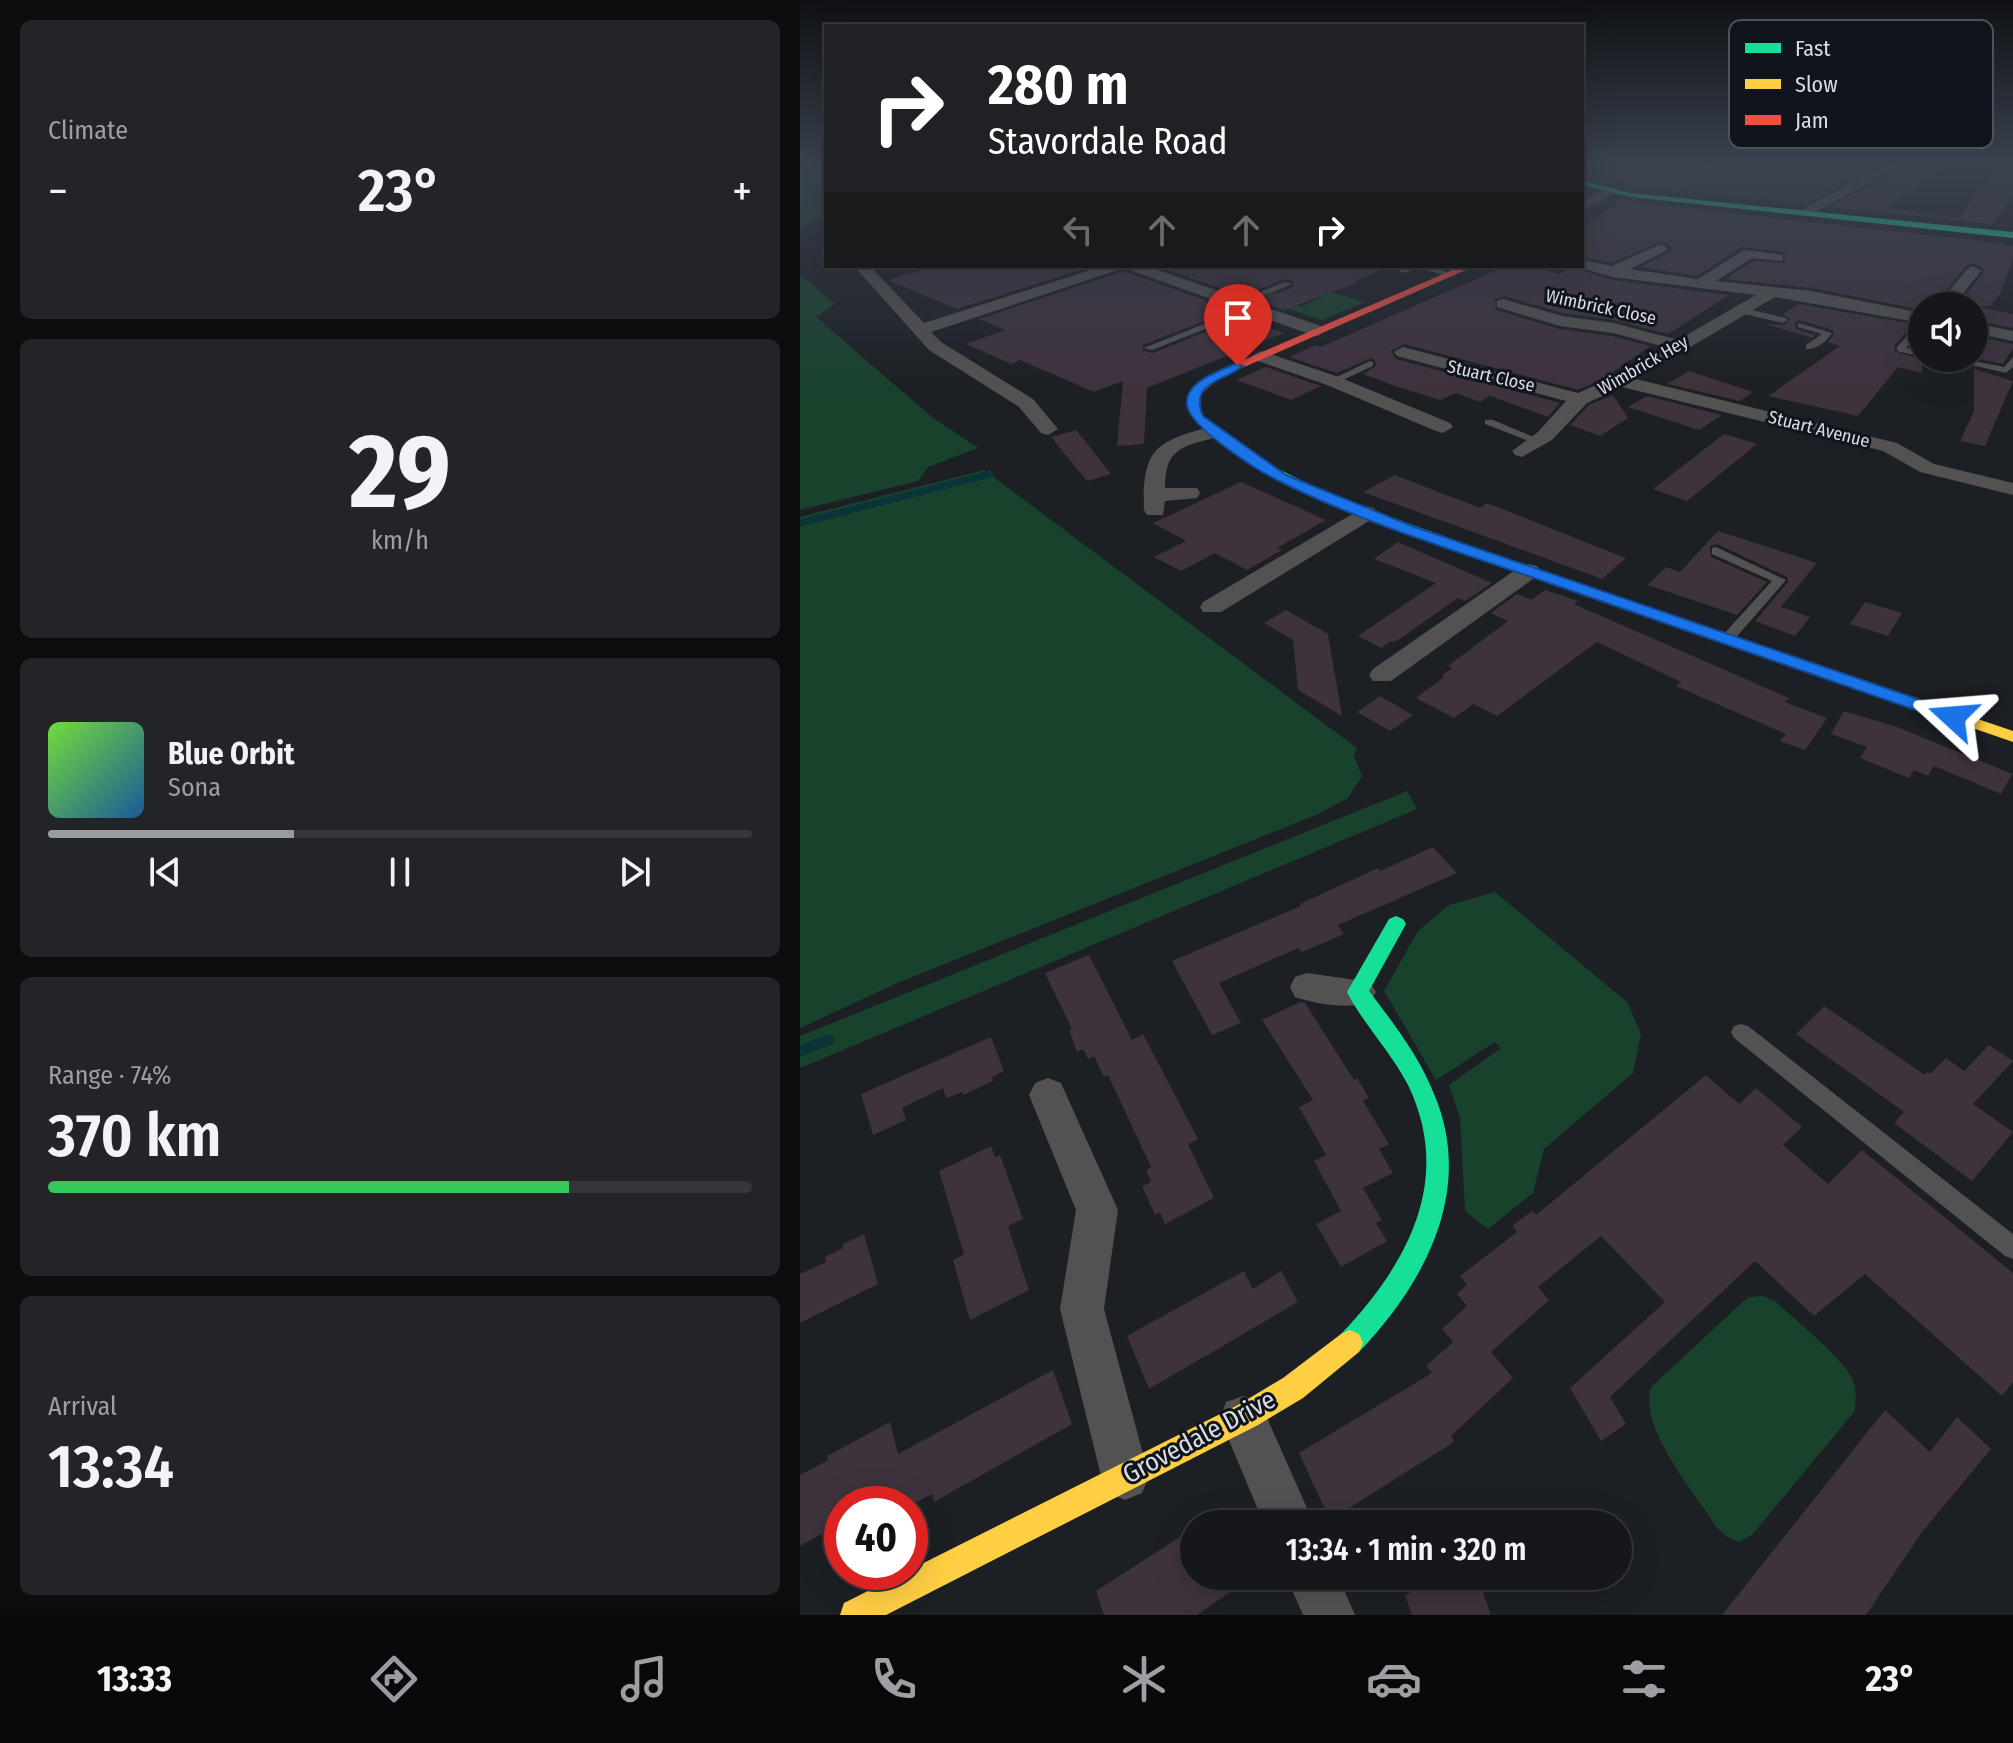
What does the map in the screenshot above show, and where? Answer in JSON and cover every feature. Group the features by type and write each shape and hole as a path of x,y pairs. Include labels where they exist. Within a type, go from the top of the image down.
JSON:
{"street":[{"path":"1612,272 1656,250 1627,246"},
{"path":"1702,283 1752,250 1778,258"},
{"path":"1584,265 1612,272 1773,291 1908,317"},
{"path":"864,268 935,346 1026,403 1048,429"},
{"path":"920,330 1112,268"},
{"path":"1137,268 1318,331"},
{"path":"1466,268 1215,376 1194,394 1192,405 1197,418 1281,477 1366,513 2013,737"},
{"path":"1956,292 1973,271"},
{"name":"Wimbrick Hey","path":"1530,446 1580,399 1620,381 1773,291"},
{"name":"Wimbrick Close","path":"1509,309 1560,321 1644,334 1677,345"},
{"path":"1988,331 2013,336"},
{"name":"Stuart Close","path":"1403,352 1452,369 1514,379 1580,399"},
{"path":"1261,356 1443,427"},
{"name":"Stuart Avenue","path":"1620,381 1890,447 1927,468 2013,489"},
{"path":"1189,493 1154,503 1157,456 1165,447 1214,432"},
{"path":"1205,581 1222,601 1366,513"},
{"path":"1382,675 1529,571"},
{"path":"1307,987 1358,992 1396,924"},
{"name":"Grovedale Drive","path":"853,1615 1243,1419 1337,1358 1370,1328 1398,1293 1420,1252 1435,1209 1439,1164 1429,1105 1414,1071 1358,992"},
{"path":"1048,1095 1097,1210 1082,1309 1125,1476"},
{"path":"1243,1419 1283,1510"},
{"path":"1318,1590 1329,1615"}],"lane":[{"path":"1403,271 1413,268"},
{"path":"1426,268 1451,275"},
{"path":"1149,348 1288,284"},
{"path":"1739,310 1783,320"},
{"path":"1801,325 1827,333 1809,347"},
{"path":"1908,338 1900,349 1908,351"},
{"path":"1988,367 2006,370 2013,360"},
{"path":"1334,387 1370,364"},
{"path":"1489,422 1530,446"},
{"path":"1716,551 1780,580 1727,639"},
{"path":"1741,1032 2013,1248"}],"green space":[{"path":"800,274 835,304 816,317 933,418 978,448 928,467 918,481 800,510"},
{"path":"1274,292 1283,295 1279,298 1301,307 1332,292 1365,302 1322,320 1256,298"},
{"path":"984,470 1357,748 1354,756 1362,776 1348,798 1318,814 900,982 800,1028 800,517"},
{"path":"1407,791 1417,809 800,1068 800,1036"},
{"path":"1495,892 1627,1002 1641,1034 1633,1073 1544,1149 1533,1193 1488,1229 1465,1211 1460,1118 1449,1085 1501,1048 1495,1042 1436,1080 1384,991 1418,931 1449,905"},
{"path":"1763,1296 1775,1301 1840,1361 1853,1380 1855,1404 1854,1412 1752,1535 1739,1542 1717,1528 1683,1479 1660,1440 1649,1403 1651,1387 1748,1297"}],"building":[{"path":"1584,238 1957,238 2013,246 2013,258 2000,294 1990,306 1988,292 1968,292 1983,273 1983,268 1972,263 1945,292 1908,292 1908,307 1812,288 1725,279 1753,261 1785,263 1785,253 1778,251 1742,247 1697,276 1640,267 1668,253 1671,247 1662,241 1612,263 1584,257"},
{"path":"927,268 1087,268 957,309 888,280"},
{"path":"1161,268 1386,268 1355,281 1359,282 1284,310 1258,301 1293,287 1293,281 1284,279 1243,296"},
{"path":"1501,268 1539,268 1559,274 1575,268 1612,280 1729,295 1668,334 1614,320 1563,313 1504,296 1495,299 1496,310 1559,329 1612,336 1650,346 1603,379 1578,390 1404,344 1391,351 1396,359 1560,403 1548,417 1490,396 1480,402 1456,393 1440,400 1398,387 1363,374 1376,366 1371,358 1337,373 1289,357 1316,345 1321,347"},
{"path":"1124,271 1232,310 1143,345 1143,351 1153,353 1248,315 1259,319 1252,322 1284,333 1147,388 1144,444 1117,446 1123,381 1094,392 1020,360 1011,364 966,344 1005,330 979,319"},
{"path":"1799,304 1908,323 1908,330 1895,345 1894,351 1908,356 1908,370 1898,367 1858,416 1768,396 1840,346 1828,342 1834,335 1833,330 1799,320 1795,323 1796,329 1815,335 1812,338 1766,324 1785,325 1790,319 1783,314"},
{"path":"1988,309 2013,314 2013,328 1988,323"},
{"path":"1988,339 2013,344 2003,364 1988,361"},
{"path":"1266,367 1321,386 1291,400 1236,380"},
{"path":"1689,371 1753,392 1740,401 1667,384"},
{"path":"1974,372 2013,381 1985,446 1960,441 1974,411"},
{"path":"1613,395 1628,418 1600,436 1570,425 1589,405"},
{"path":"1647,396 1722,415 1699,430 1628,407"},
{"path":"1076,430 1111,474 1087,481 1051,437"},
{"path":"1724,434 1757,444 1687,501 1653,489"},
{"path":"1395,475 1480,508 1487,503 1626,558 1602,579 1363,492"},
{"path":"1241,482 1326,520 1277,548 1282,550 1247,570 1215,553 1181,571 1154,557 1186,541 1153,523"},
{"path":"1718,531 1817,563 1781,607 1810,617 1795,636 1755,621 1788,582 1787,577 1717,544 1710,546 1711,557 1767,582 1737,615 1648,585 1666,567 1680,572"},
{"path":"1398,542 1492,583 1465,601 1458,598 1395,642 1391,641 1381,648 1358,636 1436,583 1374,559"},
{"path":"1545,590 1578,601 1574,604 1789,698 1785,702 1827,718 1805,750 1780,741 1786,734 1676,686 1681,682 1597,642 1497,716 1473,704 1454,718 1416,698 1444,677 1442,675 1452,668 1448,666 1508,621 1491,613 1517,594 1531,600"},
{"path":"1865,602 1902,613 1888,636 1850,624"},
{"path":"1286,610 1328,634 1342,716 1298,690 1293,640 1264,623"},
{"path":"1380,696 1413,715 1390,731 1357,712"},
{"path":"1844,711 1897,727 2012,774 2001,794 1934,766 1928,776 1914,770 1909,778 1860,758 1867,747 1831,734"},
{"path":"1433,847 1457,873 1338,925 1344,934 1302,952 1298,948 1219,983 1241,1023 1212,1035 1172,961 1301,906 1378,868 1380,871"},
{"path":"1089,955 1132,1040 1143,1034 1198,1139 1188,1144 1214,1198 1165,1224 1160,1212 1155,1215 1142,1186 1151,1182 1146,1170 1151,1167 1108,1075 1104,1077 1094,1056 1088,1059 1083,1049 1077,1052 1069,1030 1072,1029 1045,973"},
{"path":"1300,1002 1305,1003 1354,1080 1357,1078 1369,1098 1363,1101 1389,1144 1379,1149 1393,1173 1363,1188 1382,1220 1376,1223 1387,1241 1341,1267 1316,1224 1341,1211 1314,1161 1326,1155 1299,1107 1313,1100 1262,1020"},
{"path":"1824,1006 1925,1075 1946,1058 1964,1071 1989,1045 2013,1061 1973,1104 2013,1132 1972,1181 1894,1123 1904,1112 1796,1034"},
{"path":"991,1037 1004,1071 992,1077 993,1081 963,1095 962,1092 946,1098 943,1088 902,1108 906,1120 873,1135 861,1094"},
{"path":"1706,1075 1739,1104 1756,1088 1802,1127 1783,1145 1828,1184 1862,1150 2013,1273 2013,1382 2002,1396 1865,1274 1814,1316 1755,1261 1610,1397 1626,1424 1601,1441 1570,1388 1665,1302 1601,1236 1538,1287 1549,1300 1491,1352 1513,1378 1451,1436 1454,1442 1346,1510 1325,1510 1299,1453 1432,1373 1426,1366 1453,1342 1442,1329 1467,1306 1457,1294 1467,1285 1460,1276 1517,1232 1512,1226 1532,1211 1536,1215"},
{"path":"991,1146 995,1157 1000,1155 1023,1219 1008,1226 1029,1290 970,1320 953,1260 964,1254 939,1171"},
{"path":"864,1234 878,1284 800,1323 800,1274 826,1262 825,1257"},
{"path":"1244,1271 1253,1289 1281,1271 1298,1302 1149,1389 1127,1336"},
{"path":"1053,1370 1072,1424 934,1502 932,1494 928,1496 928,1486 824,1486 824,1533 800,1546 800,1475 828,1460 827,1456 890,1422 898,1454"},
{"path":"1885,1410 1930,1452 1957,1417 1991,1449 1922,1532 1866,1615 1722,1615"},
{"path":"1180,1537 1180,1590 1233,1590 1197,1615 1104,1615 1096,1591"},
{"path":"1416,1590 1482,1590 1491,1615 1412,1615 1405,1595"}],"waterway":[{"path":"800,523 990,474"},
{"path":"800,1051 829,1040"}],"traffic: fast":[{"path":"1209,429 1260,465 1332,501 1579,587"},
{"path":"1350,1343 1374,1318 1413,1261 1427,1230 1435,1197 1438,1164 1435,1130 1424,1096 1402,1055 1358,992 1396,924"}],"traffic: slow":[{"path":"1579,587 2013,737"},
{"path":"855,1614 1248,1415 1293,1388 1350,1343"}],"traffic: jam":[{"path":"1209,429 1195,413 1194,394 1215,376 1465,268"}],"route":[{"path":"1238,366 1215,376 1194,394 1192,405 1197,418 1249,458 1281,477 1332,501 1407,529 1953,717"}]}
